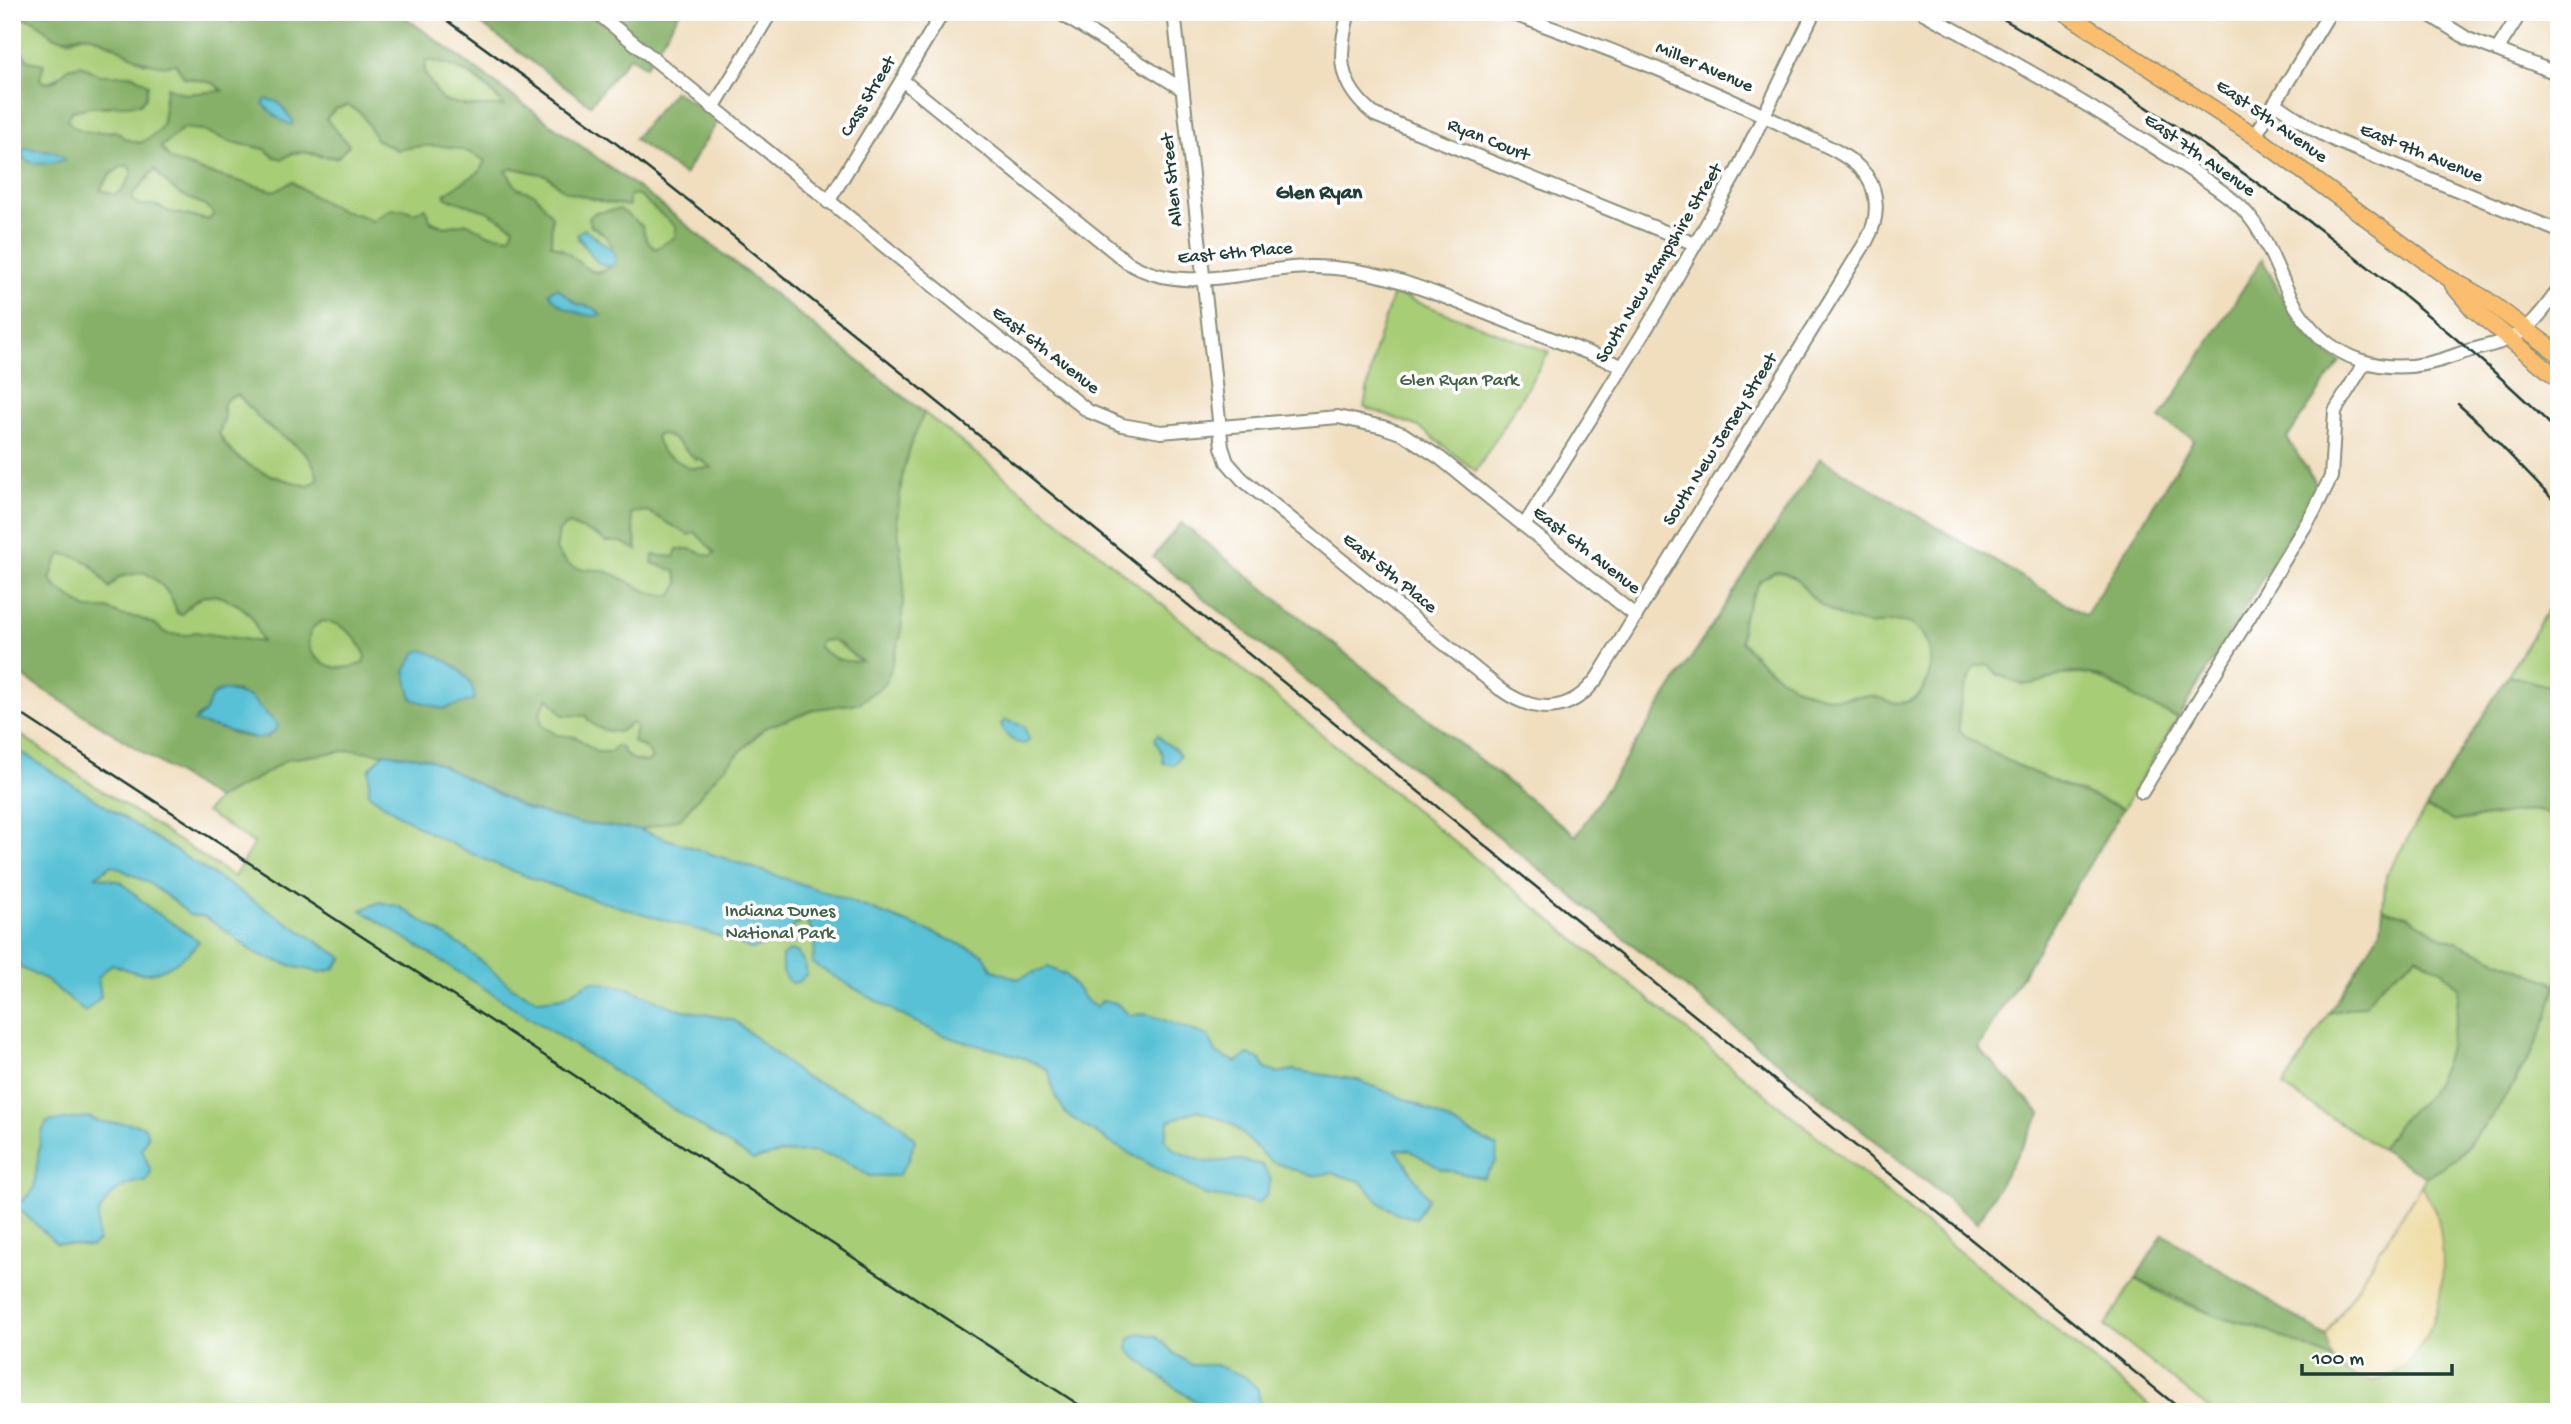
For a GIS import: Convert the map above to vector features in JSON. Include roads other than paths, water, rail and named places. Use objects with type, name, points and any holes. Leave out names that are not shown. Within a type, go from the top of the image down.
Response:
[{"type":"main road","name":"East 5th Avenue","points":[[2064,12],[2255,136],[2447,277],[2487,300],[2559,354]]},
{"type":"main road","name":"East 5th Avenue","points":[[2447,277],[2473,309],[2559,379]]},
{"type":"street","name":"East 6th Avenue","points":[[596,12],[1088,411],[1141,430],[1171,432],[1338,417],[1382,426],[1422,445],[1636,616]]},
{"type":"street","points":[[713,108],[771,12]]},
{"type":"street","name":"Cass Street","points":[[828,202],[943,12]]},
{"type":"street","points":[[1058,12],[1182,89]]},
{"type":"street","name":"Allen Street","points":[[1174,12],[1221,428]]},
{"type":"street","name":"Ryan Court","points":[[1349,12],[1341,42],[1342,69],[1355,97],[1375,115],[1695,244]]},
{"type":"street","name":"Miller Avenue","points":[[1508,12],[1664,71],[1765,116],[1846,157],[1860,168],[1871,183]]},
{"type":"street","name":"South New Hampshire Street","points":[[1524,526],[1737,171],[1814,12]]},
{"type":"street","name":"East 7th Avenue","points":[[1922,12],[2092,107],[2236,202],[2257,228],[2290,296],[2307,323],[2333,347],[2365,362],[2389,367],[2418,366],[2509,339],[2525,329],[2559,289]]},
{"type":"street","points":[[2255,136],[2330,12]]},
{"type":"street","points":[[2425,12],[2468,39],[2559,74]]},
{"type":"street","points":[[2497,50],[2521,12]]},
{"type":"street","name":"East 6th Place","points":[[902,80],[1140,270],[1162,278],[1184,281],[1306,267],[1357,269],[1380,274],[1622,366]]},
{"type":"street","name":"East 9th Avenue","points":[[2275,103],[2336,141],[2559,230]]},
{"type":"street","name":"South New Jersey Street","points":[[1568,703],[1591,687],[1867,240],[1876,213],[1871,183]]},
{"type":"street","points":[[2142,792],[2313,513],[2331,477],[2335,411],[2365,362]]},
{"type":"street","name":"East 5th Place","points":[[1221,428],[1222,447],[1227,462],[1242,479],[1500,689],[1532,706],[1568,703]]},
{"type":"water","points":[[266,99],[278,102],[293,121],[292,125],[279,119],[263,104]]},
{"type":"water","points":[[26,148],[58,153],[65,160],[31,163],[22,157]]},
{"type":"water","points":[[584,229],[613,251],[616,260],[612,266],[598,263],[592,256],[577,234]]},
{"type":"water","points":[[557,288],[577,304],[594,308],[601,315],[588,315],[564,307],[549,292]]},
{"type":"water","points":[[422,650],[457,668],[470,682],[474,700],[442,709],[412,699],[405,671],[416,653]]},
{"type":"water","points":[[225,690],[250,697],[278,725],[275,731],[259,739],[194,722],[205,712],[212,697]]},
{"type":"water","points":[[1005,720],[1024,726],[1029,740],[1025,744],[1016,742],[1007,735],[1001,724]]},
{"type":"water","points":[[1158,734],[1180,756],[1174,765],[1163,763],[1163,756],[1155,739]]},
{"type":"water","points":[[12,746],[343,958],[334,969],[321,972],[256,954],[205,917],[189,915],[147,882],[112,865],[96,876],[121,882],[150,908],[199,941],[181,959],[156,972],[136,972],[112,964],[98,977],[101,997],[85,1012],[45,979],[21,968],[12,953]]},
{"type":"water","points":[[384,753],[427,758],[527,809],[578,823],[640,830],[828,893],[983,954],[993,970],[1017,979],[1048,967],[1066,975],[1088,1002],[1096,1007],[1103,1000],[1116,1003],[1129,1015],[1147,1014],[1208,1036],[1217,1054],[1237,1062],[1248,1054],[1260,1059],[1266,1069],[1277,1073],[1293,1070],[1358,1080],[1417,1104],[1497,1147],[1496,1162],[1483,1178],[1441,1169],[1409,1150],[1396,1149],[1428,1198],[1416,1218],[1399,1214],[1382,1205],[1360,1181],[1332,1173],[1312,1176],[1270,1161],[1231,1123],[1198,1110],[1169,1121],[1165,1139],[1174,1150],[1205,1162],[1241,1160],[1262,1165],[1271,1180],[1266,1196],[1259,1203],[1205,1195],[1114,1145],[1066,1114],[1053,1091],[1049,1071],[1024,1058],[954,1039],[925,1027],[812,963],[814,936],[806,921],[795,925],[782,942],[751,949],[731,940],[590,898],[497,865],[453,845],[369,794],[369,770]]},
{"type":"water","points":[[380,902],[400,907],[465,948],[512,987],[538,1000],[563,997],[592,981],[628,988],[675,1008],[734,1020],[802,1076],[872,1106],[902,1125],[915,1140],[909,1159],[898,1176],[869,1176],[843,1160],[813,1152],[780,1153],[753,1160],[361,910]]},
{"type":"water","points":[[790,951],[797,952],[805,964],[807,974],[798,982],[791,983],[782,964],[782,956]]},
{"type":"water","points":[[88,1117],[103,1122],[145,1127],[148,1136],[142,1149],[151,1172],[146,1182],[124,1186],[102,1207],[97,1224],[98,1241],[91,1247],[56,1243],[20,1210],[12,1209],[12,1202],[22,1202],[34,1188],[41,1134],[47,1122]]},
{"type":"water","points":[[1141,1333],[1156,1336],[1192,1365],[1215,1365],[1244,1376],[1258,1389],[1260,1403],[1251,1412],[1230,1413],[1218,1411],[1196,1401],[1128,1350],[1130,1338]]},
{"type":"railway","points":[[435,12],[613,141],[707,215],[2184,1412]]},
{"type":"railway","points":[[1991,12],[2131,97],[2310,222],[2459,341],[2559,433]]},
{"type":"railway","points":[[2458,404],[2559,506]]},
{"type":"railway","points":[[12,708],[1090,1412]]},
{"type":"district","name":"Glen Ryan","points":[[1319,194]]},
{"type":"park label","name":"Glen Ryan Park","points":[[1459,381]]},
{"type":"park label","name":"Indiana Dunes National Park","points":[[780,923]]}]
